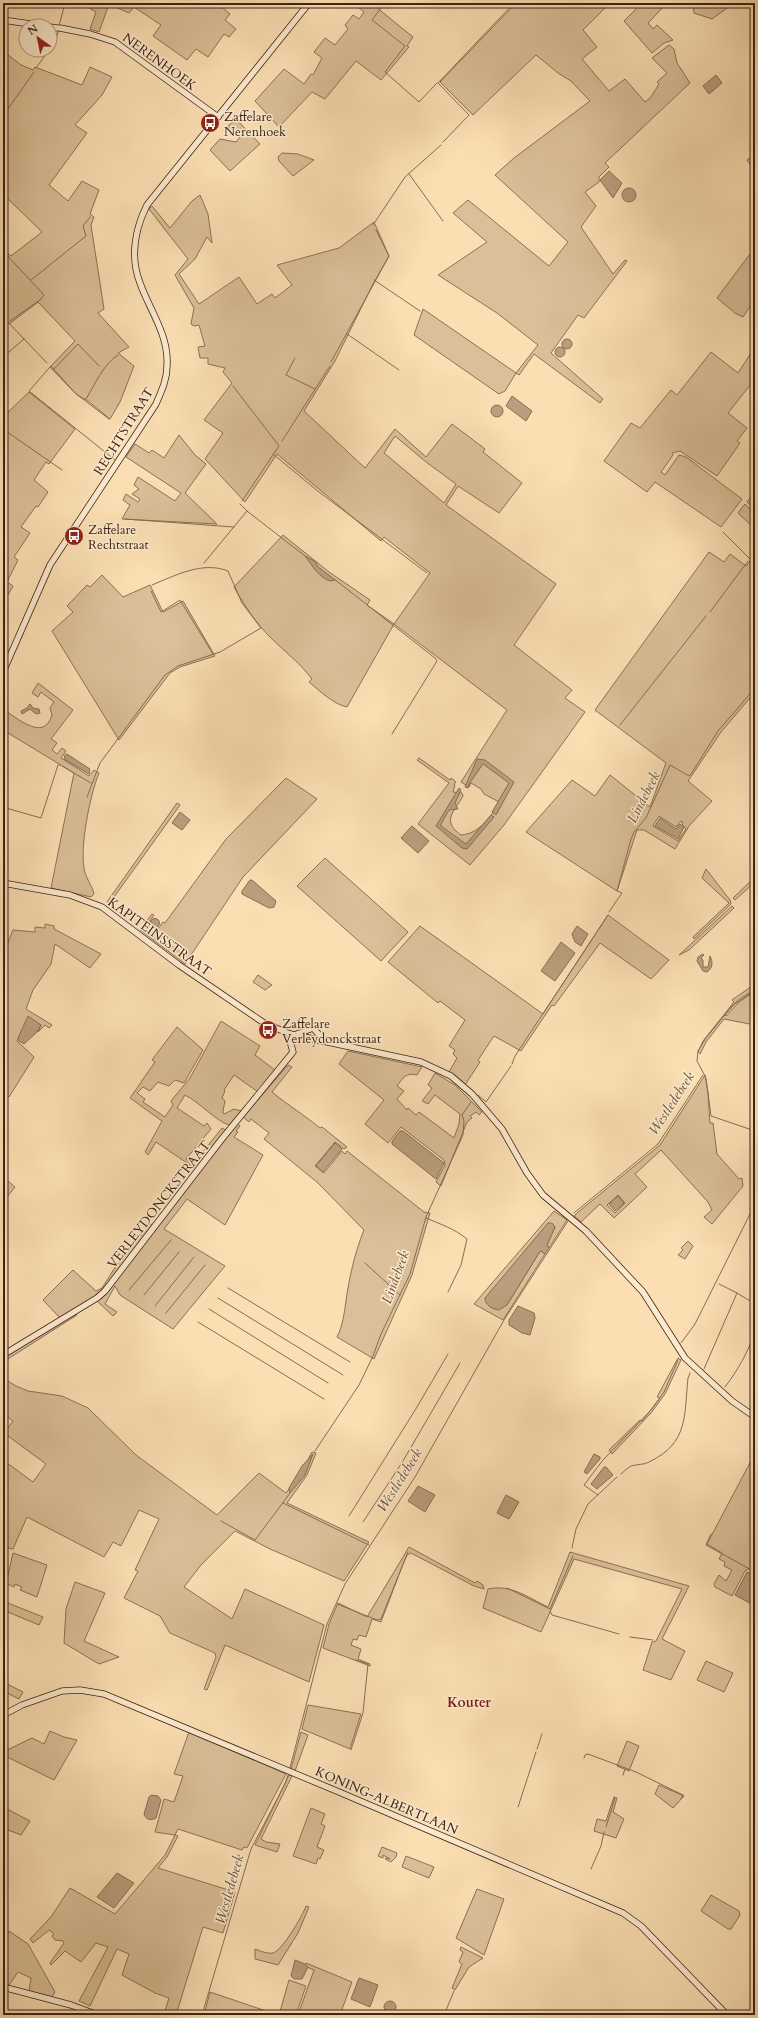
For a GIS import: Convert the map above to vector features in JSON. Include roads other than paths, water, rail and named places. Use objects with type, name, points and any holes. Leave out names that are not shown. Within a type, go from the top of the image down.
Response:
[{"type":"street","name":"RECHTSTRAAT","points":[[3,672],[50,565],[156,404],[163,389],[168,366],[165,344],[161,328],[139,281],[136,263],[135,240],[138,224],[147,205],[309,3]]},
{"type":"street","points":[[3,20],[18,22]]},
{"type":"street","name":"NERENHOEK","points":[[58,28],[90,34],[115,42],[218,117]]},
{"type":"street","name":"KAPITEINSSTRAAT","points":[[3,883],[70,895],[102,907],[179,965],[255,1018],[292,1034],[312,1036]]},
{"type":"street","points":[[292,1034],[303,1033],[314,1028],[312,1036]]},
{"type":"street","points":[[307,1030],[312,1036],[325,1040],[428,1064],[448,1074],[464,1087],[502,1129],[527,1173],[543,1195],[582,1227],[643,1292],[684,1357],[732,1401],[755,1417]]},
{"type":"street","name":"VERLEYDONCKSTRAAT","points":[[3,1355],[97,1298],[105,1291],[206,1159],[293,1052],[290,1041],[292,1034]]},
{"type":"street","name":"KONING-ALBERTLAAN","points":[[3,1715],[50,1694],[71,1689],[104,1694],[195,1731],[623,1913],[641,1926],[727,2015]]},
{"type":"street","points":[[3,1987],[71,2005],[98,2015]]},
{"type":"waterway","points":[[59,26],[65,3]]},
{"type":"waterway","points":[[385,3],[372,20],[405,46],[385,72],[419,102],[437,83]]},
{"type":"waterway","points":[[443,142],[469,115],[438,83],[514,3]]},
{"type":"waterway","points":[[36,68],[43,58]]},
{"type":"waterway","points":[[3,116],[34,72]]},
{"type":"waterway","points":[[373,225],[405,177],[441,145]]},
{"type":"waterway","points":[[409,174],[443,221]]},
{"type":"waterway","points":[[31,280],[86,236],[83,226],[90,217]]},
{"type":"waterway","points":[[331,362],[389,256],[376,230]]},
{"type":"waterway","points":[[3,251],[44,295],[40,300],[10,321]]},
{"type":"waterway","points":[[374,280],[420,311]]},
{"type":"waterway","points":[[3,317],[47,363]]},
{"type":"waterway","points":[[347,334],[399,370]]},
{"type":"waterway","points":[[3,357],[24,339]]},
{"type":"waterway","points":[[54,369],[78,344],[99,366]]},
{"type":"waterway","points":[[86,399],[108,363],[118,355]]},
{"type":"waterway","points":[[295,358],[286,375],[315,389]]},
{"type":"waterway","points":[[109,419],[75,393],[51,366],[29,391],[115,460]]},
{"type":"waterway","points":[[282,441],[330,366]]},
{"type":"waterway","points":[[233,386],[279,446],[242,501]]},
{"type":"waterway","points":[[3,429],[62,470]]},
{"type":"waterway","points":[[273,454],[319,492],[427,573]]},
{"type":"waterway","points":[[204,563],[247,511],[240,504]]},
{"type":"waterway","points":[[247,511],[305,556]]},
{"type":"waterway","points":[[125,519],[234,527]]},
{"type":"waterway","points":[[723,532],[755,564]]},
{"type":"waterway","points":[[710,612],[748,561]]},
{"type":"waterway","points":[[87,797],[100,763],[165,675],[178,666],[220,652],[261,628],[242,603],[228,571],[219,568],[199,568],[152,585]]},
{"type":"waterway","points":[[334,579],[437,661],[392,734]]},
{"type":"waterway","points":[[151,591],[161,612],[180,600],[213,654]]},
{"type":"waterway","points":[[620,725],[706,616]]},
{"type":"waterway","name":"Lindebeek","points":[[609,912],[622,893],[617,891],[631,839],[634,832],[646,818],[670,765],[689,776],[718,731],[755,688]]},
{"type":"waterway","points":[[3,818],[6,808],[41,818],[58,765],[60,765]]},
{"type":"waterway","points":[[62,766],[91,783]]},
{"type":"waterway","name":"Lindebeek","points":[[512,1064],[515,1056],[608,915]]},
{"type":"waterway","name":"Westledebeek","points":[[755,990],[732,1006],[706,1038],[698,1051],[697,1061],[706,1078],[711,1116],[755,1131]]},
{"type":"waterway","name":"Lindebeek","points":[[478,1095],[486,1102],[511,1066]]},
{"type":"waterway","name":"Westledebeek","points":[[574,1213],[658,1144],[703,1075]]},
{"type":"waterway","name":"Lindebeek","points":[[315,1451],[359,1385],[373,1356],[381,1334],[410,1274],[426,1217],[463,1135],[464,1121],[462,1115],[471,1102]]},
{"type":"waterway","points":[[681,1343],[695,1324],[755,1204]]},
{"type":"waterway","points":[[426,1218],[462,1235],[467,1239],[461,1265],[448,1292]]},
{"type":"waterway","name":"Westledebeek","points":[[290,1768],[327,1624],[345,1584],[415,1477],[504,1320],[568,1221]]},
{"type":"waterway","points":[[129,1290],[171,1240]]},
{"type":"waterway","points":[[144,1295],[179,1252]]},
{"type":"waterway","points":[[155,1306],[194,1257]]},
{"type":"waterway","points":[[365,1263],[400,1295]]},
{"type":"waterway","points":[[166,1313],[205,1265]]},
{"type":"waterway","points":[[719,1284],[737,1293]]},
{"type":"waterway","points":[[228,1288],[350,1362]]},
{"type":"waterway","points":[[704,1369],[737,1293],[755,1304]]},
{"type":"waterway","points":[[218,1298],[343,1375]]},
{"type":"waterway","points":[[209,1309],[328,1383]]},
{"type":"waterway","points":[[198,1322],[324,1399]]},
{"type":"waterway","points":[[725,1387],[742,1361],[755,1332]]},
{"type":"waterway","points":[[349,1516],[448,1354]]},
{"type":"waterway","points":[[598,1495],[584,1485],[603,1460],[651,1410],[664,1392],[678,1360]]},
{"type":"waterway","points":[[363,1522],[403,1461],[460,1363]]},
{"type":"waterway","points":[[621,1474],[631,1466],[647,1463],[662,1454],[678,1437],[682,1427],[688,1378],[690,1373]]},
{"type":"waterway","points":[[572,1548],[576,1529],[588,1504],[617,1477]]},
{"type":"waterway","name":"Lindebeek","points":[[221,1521],[255,1540],[290,1493]]},
{"type":"waterway","points":[[283,1503],[369,1545]]},
{"type":"waterway","points":[[711,1534],[706,1545],[755,1572]]},
{"type":"waterway","points":[[337,1604],[377,1620],[381,1619],[408,1552]]},
{"type":"waterway","points":[[507,1588],[550,1609],[573,1556]]},
{"type":"waterway","points":[[550,1611],[552,1615],[619,1634]]},
{"type":"waterway","points":[[630,1637],[653,1640]]},
{"type":"waterway","points":[[351,1750],[363,1713],[368,1664],[356,1660]]},
{"type":"waterway","points":[[537,1749],[542,1734]]},
{"type":"waterway","points":[[518,1807],[536,1752]]},
{"type":"waterway","points":[[584,1758],[585,1755],[588,1754],[636,1772],[683,1795],[681,1799]]},
{"type":"waterway","points":[[623,1775],[625,1769]]},
{"type":"waterway","name":"Westledebeek","points":[[202,2015],[251,1849],[285,1784],[288,1775]]},
{"type":"waterway","points":[[606,1827],[615,1798]]},
{"type":"waterway","points":[[591,1869],[601,1846],[604,1832]]},
{"type":"waterway","points":[[444,2015],[454,1991]]},
{"type":"place","name":"Zaffelare Nerenhoek","points":[[210,123]]},
{"type":"place","name":"Zaffelare Rechtstraat","points":[[74,536]]},
{"type":"place","name":"Zaffelare Verleydonckstraat","points":[[268,1030]]},
{"type":"district","name":"Kouter","points":[[469,1702]]}]
